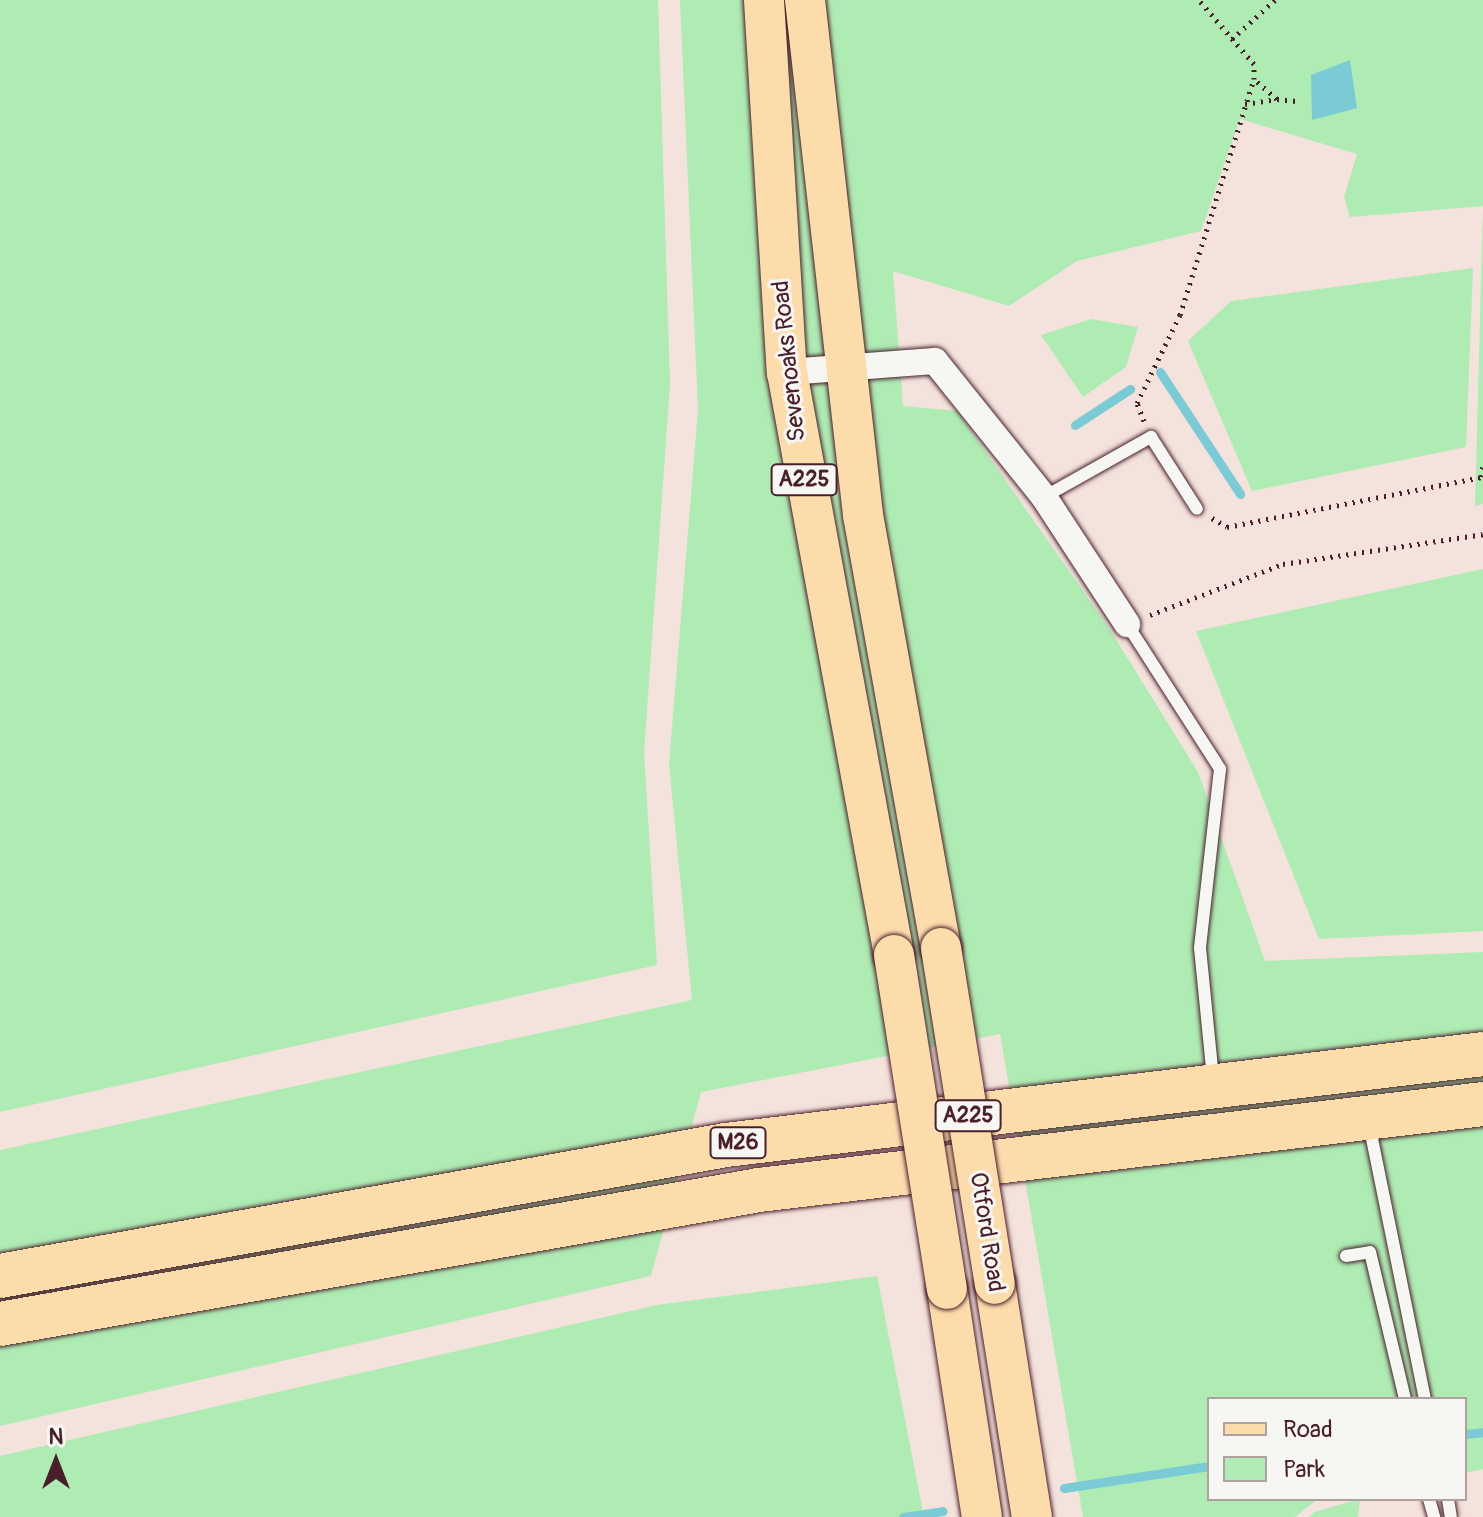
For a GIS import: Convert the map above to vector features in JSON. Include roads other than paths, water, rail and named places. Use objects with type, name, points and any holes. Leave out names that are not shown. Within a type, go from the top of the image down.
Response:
[{"type":"highway","name":"M26","points":[[0,1276],[544,1174],[1213,1082],[1483,1054]]},
{"type":"highway","name":"M26","points":[[0,1324],[759,1190],[1368,1114],[1483,1104]]},
{"type":"main road","name":"Sevenoaks Road","points":[[764,0],[787,372],[894,955]]},
{"type":"main road","name":"A225","points":[[805,0],[845,370]]},
{"type":"main road","name":"Otford Road","points":[[845,370],[863,515],[941,948],[1032,1517]]},
{"type":"main road","name":"Otford Road","points":[[894,955],[982,1517]]},
{"type":"street","points":[[787,372],[935,361],[1044,497],[1127,624]]},
{"type":"lane","points":[[1044,497],[1151,437],[1197,509]]},
{"type":"lane","points":[[1127,624],[1220,769],[1200,948],[1213,1082]]},
{"type":"lane","points":[[1368,1114],[1425,1397]]},
{"type":"lane","points":[[1346,1256],[1370,1252],[1405,1397]]},
{"type":"water","points":[[1350,60],[1357,108],[1312,120],[1311,75]]},
{"type":"waterway","points":[[1160,372],[1240,494]]},
{"type":"waterway","points":[[1075,425],[1130,389]]},
{"type":"waterway","points":[[1467,1434],[1483,1432]]},
{"type":"waterway","points":[[1064,1488],[1207,1466]]},
{"type":"waterway","points":[[903,1517],[943,1511]]}]
